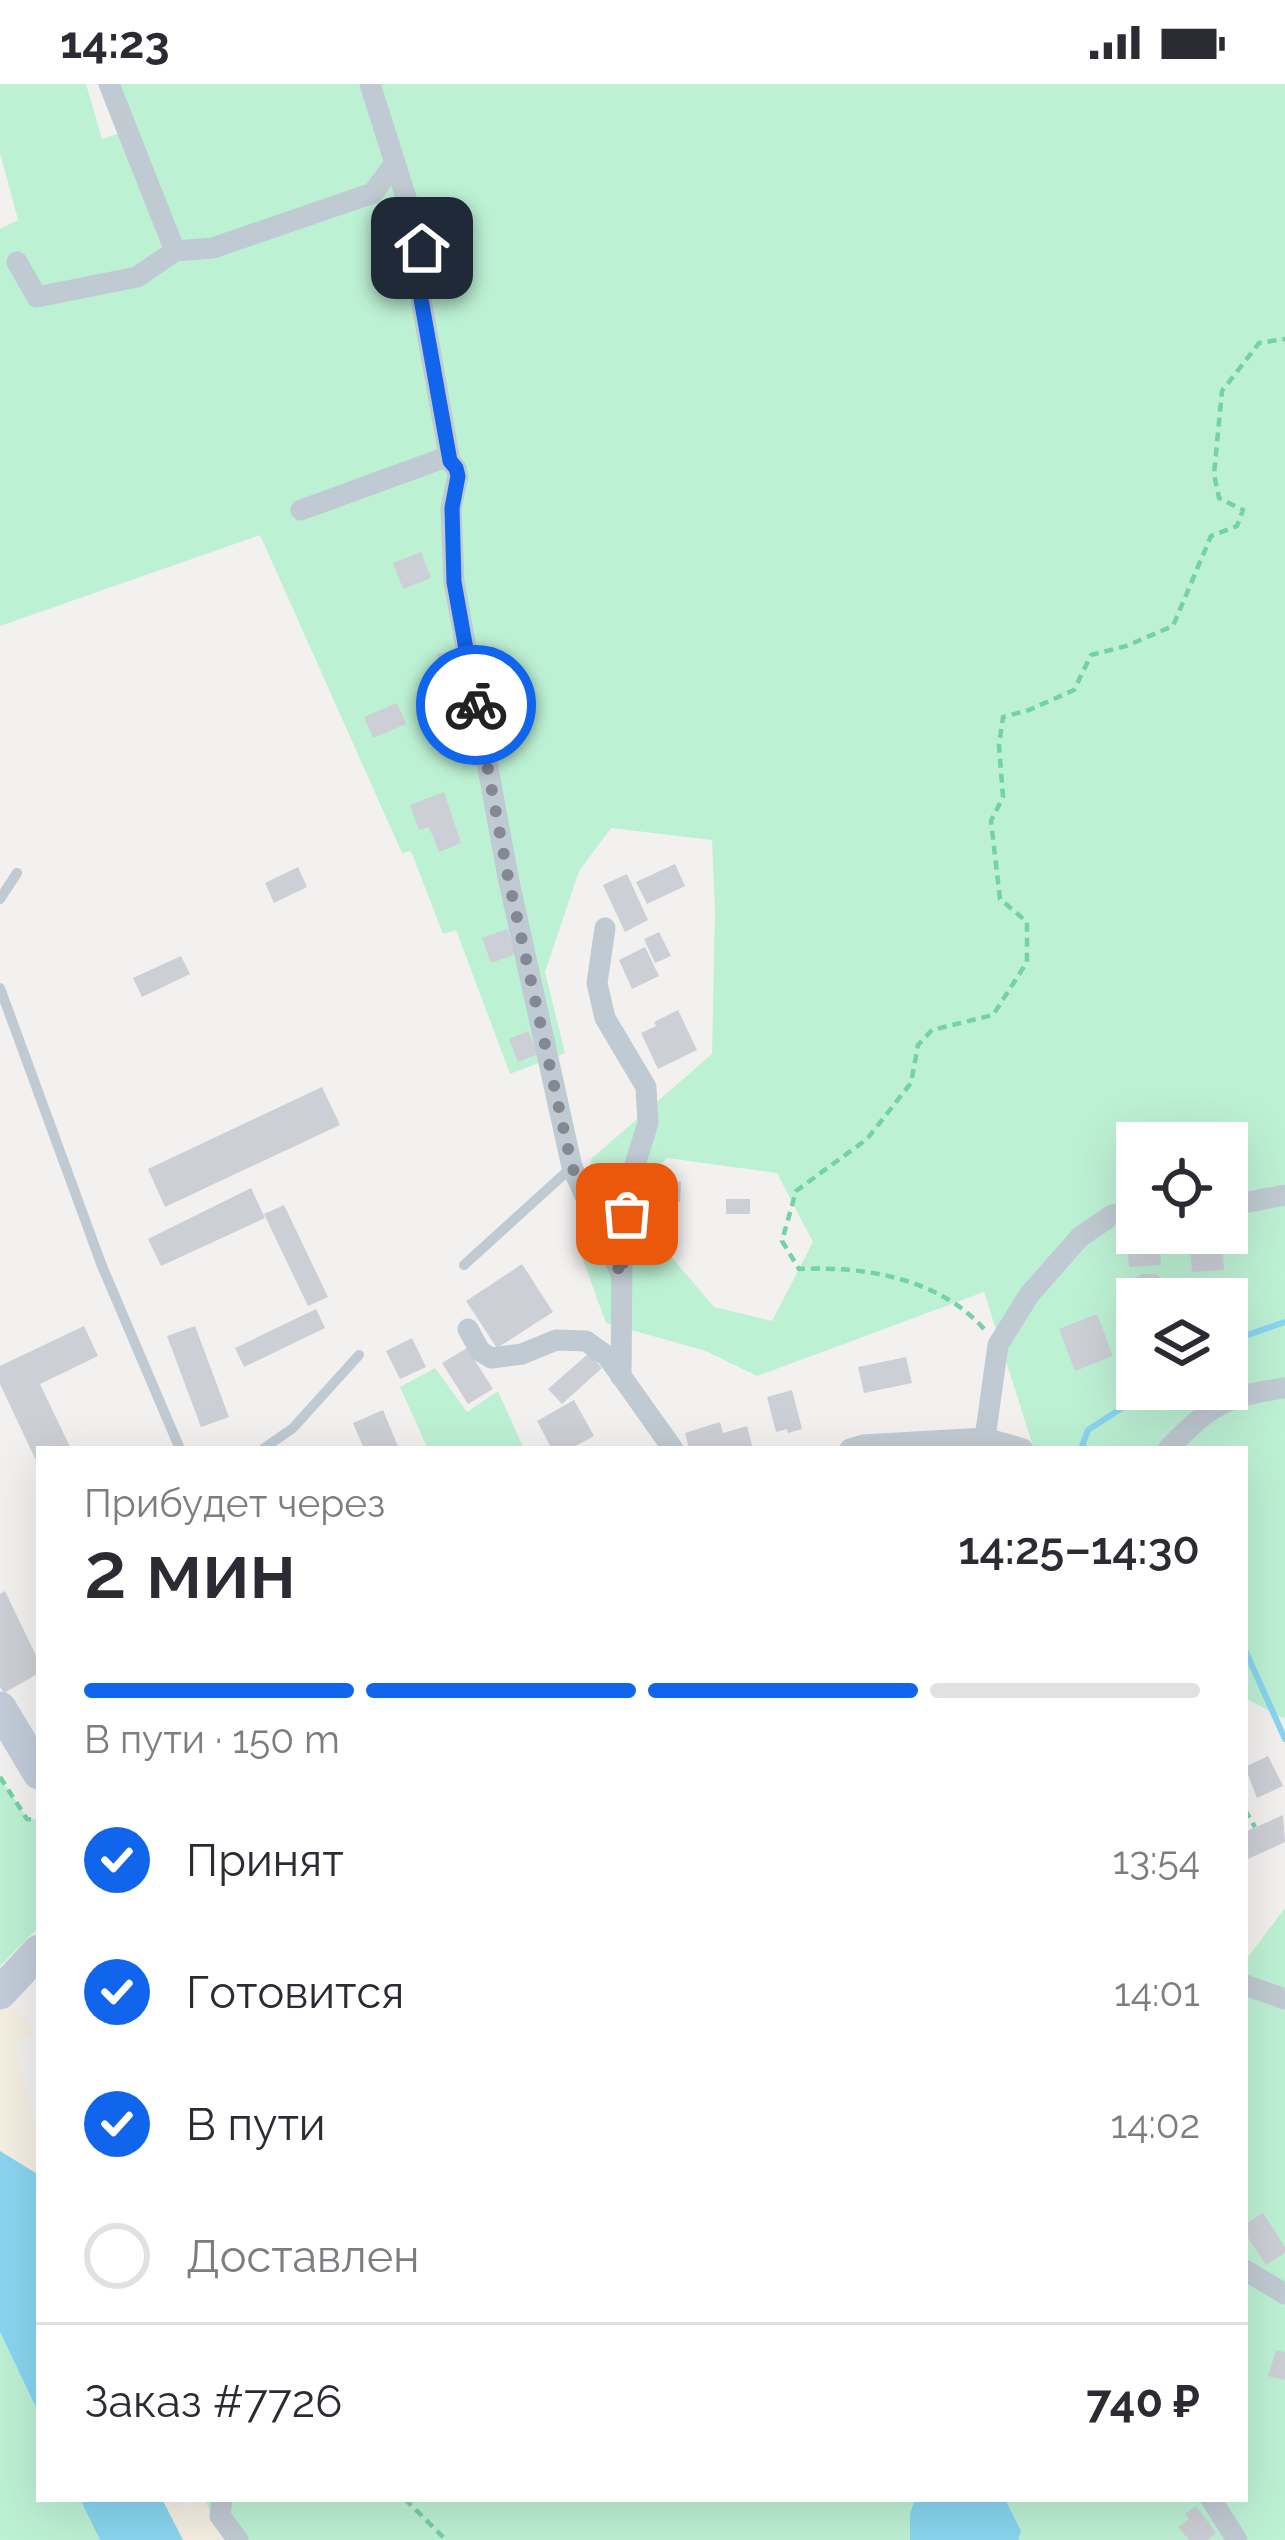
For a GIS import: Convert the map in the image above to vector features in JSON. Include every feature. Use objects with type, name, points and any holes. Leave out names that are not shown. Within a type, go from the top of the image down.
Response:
[{"type":"street","points":[[110,84],[175,251]]},
{"type":"street","points":[[370,84],[422,248],[421,299],[450,461],[458,476],[452,508],[454,582],[508,877],[572,1167],[622,1276]]},
{"type":"street","points":[[17,262],[37,297],[137,277],[175,251],[213,248],[374,193],[395,163]]},
{"type":"street","points":[[301,510],[441,459],[450,461]]},
{"type":"street","points":[[605,928],[597,982],[605,1018],[646,1087],[648,1123],[632,1174],[622,1276],[621,1377]]},
{"type":"street","points":[[1248,1202],[1285,1196]]},
{"type":"street","points":[[986,1438],[998,1346],[1029,1295],[1080,1237],[1116,1214]]},
{"type":"street","points":[[468,1329],[480,1351],[491,1358],[522,1354],[556,1340],[586,1341],[607,1356],[671,1446]]},
{"type":"street","points":[[1171,1446],[1223,1401],[1285,1388]]},
{"type":"street","points":[[860,1446],[986,1438],[1013,1446]]},
{"type":"street","points":[[0,1708],[36,1768]]},
{"type":"street","points":[[0,1994],[36,1954]]},
{"type":"street","points":[[1248,1986],[1285,1999]]},
{"type":"street","points":[[1248,2272],[1285,2294]]},
{"type":"street","points":[[221,2502],[220,2516],[238,2540]]},
{"type":"street","points":[[1213,2502],[1237,2540]]},
{"type":"lane","points":[[0,899],[17,873]]},
{"type":"lane","points":[[0,988],[102,1266],[179,1446]]},
{"type":"lane","points":[[464,1265],[572,1167]]},
{"type":"lane","points":[[267,1446],[293,1428],[359,1355]]},
{"type":"path","points":[[998,1346],[975,1319],[929,1287],[842,1267],[799,1268],[782,1241],[796,1191],[867,1139],[911,1083],[918,1045],[932,1030],[993,1015],[1028,962],[1027,922],[1000,899],[991,821],[1003,797],[999,745],[1003,717],[1075,690],[1091,656],[1173,626],[1211,536],[1237,526],[1243,510],[1219,498],[1214,474],[1222,392],[1258,343],[1285,339]]},
{"type":"path","points":[[0,1777],[27,1819],[36,1820]]},
{"type":"path","points":[[1248,1815],[1255,1827]]},
{"type":"path","points":[[408,2502],[446,2540]]},
{"type":"green space","points":[[0,84],[86,84],[102,139],[126,131],[115,84],[1285,84],[1285,1719],[1248,1700],[1248,1446],[1033,1446],[984,1292],[757,1376],[706,1351],[606,1323],[579,1249],[591,1159],[712,1054],[712,840],[611,828],[579,871],[545,972],[565,1053],[510,1074],[456,930],[443,934],[411,851],[402,853],[260,535],[0,626],[0,229],[18,220],[0,153]],"holes":[[[667,1158],[777,1173],[813,1242],[772,1321],[714,1307],[656,1239],[643,1184]]]},
{"type":"green space","points":[[435,1368],[467,1412],[498,1391],[523,1446],[427,1446],[400,1387]]},
{"type":"green space","points":[[0,1777],[27,1818],[36,1820],[36,1930],[0,1966]]},
{"type":"green space","points":[[1285,1908],[1285,2540],[225,2540],[206,2502],[1248,2502],[1248,1957]]},
{"type":"green space","points":[[0,2332],[36,2408],[36,2502],[81,2502],[100,2540],[0,2540]]},
{"type":"sand","points":[[0,1993],[36,2029],[15,2044],[36,2130],[36,2173],[0,2151]]},
{"type":"sand","points":[[164,2502],[185,2502],[186,2510],[191,2502],[206,2502],[225,2540],[183,2540]]},
{"type":"water","points":[[0,2151],[36,2173],[36,2408],[0,2332]]},
{"type":"water","points":[[81,2502],[164,2502],[183,2540],[100,2540]]},
{"type":"water","points":[[914,2502],[1006,2502],[1021,2531],[1018,2540],[910,2540]]},
{"type":"building","points":[[421,552],[431,578],[403,589],[393,563]]},
{"type":"building","points":[[462,649],[469,683],[444,689],[437,654]]},
{"type":"building","points":[[397,703],[406,724],[373,738],[364,717]]},
{"type":"building","points":[[444,792],[461,843],[439,852],[429,827],[419,830],[410,805]]},
{"type":"building","points":[[675,864],[685,886],[647,904],[636,882]]},
{"type":"building","points":[[298,867],[307,887],[274,903],[265,883]]},
{"type":"building","points":[[627,874],[648,920],[625,932],[603,885]]},
{"type":"building","points":[[507,929],[516,954],[491,963],[482,938]]},
{"type":"building","points":[[659,932],[671,956],[655,963],[644,939]]},
{"type":"building","points":[[645,947],[659,976],[632,989],[619,960]]},
{"type":"building","points":[[181,956],[190,974],[142,997],[133,978]]},
{"type":"building","points":[[678,1010],[697,1050],[658,1069],[641,1033]]},
{"type":"building","points":[[528,1031],[538,1054],[518,1062],[509,1039]]},
{"type":"building","points":[[322,1087],[340,1125],[165,1207],[148,1169]]},
{"type":"building","points":[[662,1180],[681,1182],[680,1202],[660,1200]]},
{"type":"building","points":[[251,1188],[265,1218],[161,1266],[148,1239]]},
{"type":"building","points":[[726,1199],[750,1199],[750,1214],[726,1214]]},
{"type":"building","points":[[284,1205],[328,1297],[308,1306],[264,1214]]},
{"type":"building","points":[[1128,1254],[1161,1254],[1161,1265],[1129,1267]]},
{"type":"building","points":[[1191,1254],[1223,1254],[1224,1270],[1192,1272]]},
{"type":"building","points":[[522,1264],[553,1312],[497,1348],[466,1301]]},
{"type":"building","points":[[316,1309],[325,1328],[244,1367],[235,1348]]},
{"type":"building","points":[[1097,1314],[1113,1356],[1075,1371],[1059,1329]]},
{"type":"building","points":[[84,1326],[98,1356],[40,1384],[70,1446],[36,1446],[36,1461],[0,1384],[0,1366]]},
{"type":"building","points":[[195,1326],[229,1417],[201,1427],[167,1336]]},
{"type":"building","points":[[412,1338],[426,1367],[400,1379],[386,1351]]},
{"type":"building","points":[[467,1348],[493,1389],[468,1404],[442,1363]]},
{"type":"building","points":[[589,1353],[602,1368],[562,1404],[548,1389]]},
{"type":"building","points":[[906,1357],[912,1383],[864,1393],[858,1367]]},
{"type":"building","points":[[792,1390],[802,1429],[776,1432],[767,1397]]},
{"type":"building","points":[[574,1400],[594,1436],[576,1446],[550,1446],[537,1421]]},
{"type":"building","points":[[383,1410],[398,1446],[363,1446],[353,1423]]},
{"type":"building","points":[[720,1422],[723,1433],[747,1426],[752,1446],[688,1446],[685,1433]]},
{"type":"building","points":[[5,1591],[36,1656],[36,1675],[4,1693],[0,1687],[0,1594]]},
{"type":"building","points":[[1268,1756],[1283,1786],[1257,1798],[1248,1766]]},
{"type":"building","points":[[1283,1815],[1285,1842],[1248,1859],[1248,1831]]},
{"type":"building","points":[[1263,2213],[1285,2253],[1266,2265],[1248,2238],[1248,2222]]},
{"type":"building","points":[[1276,2350],[1285,2352],[1285,2380],[1268,2376]]},
{"type":"building","points":[[1196,2506],[1216,2533],[1208,2540],[1189,2540],[1178,2527]]},
{"type":"waterway","points":[[1248,1335],[1285,1322]]},
{"type":"waterway","points":[[1082,1446],[1088,1430],[1119,1410]]},
{"type":"waterway","points":[[1248,1657],[1285,1739]]},
{"type":"way so far","points":[[476,705],[508,877],[572,1167],[622,1276],[627,1214]]},
{"type":"route","points":[[422,248],[421,299],[450,461],[458,476],[452,508],[454,582],[476,705]]}]
